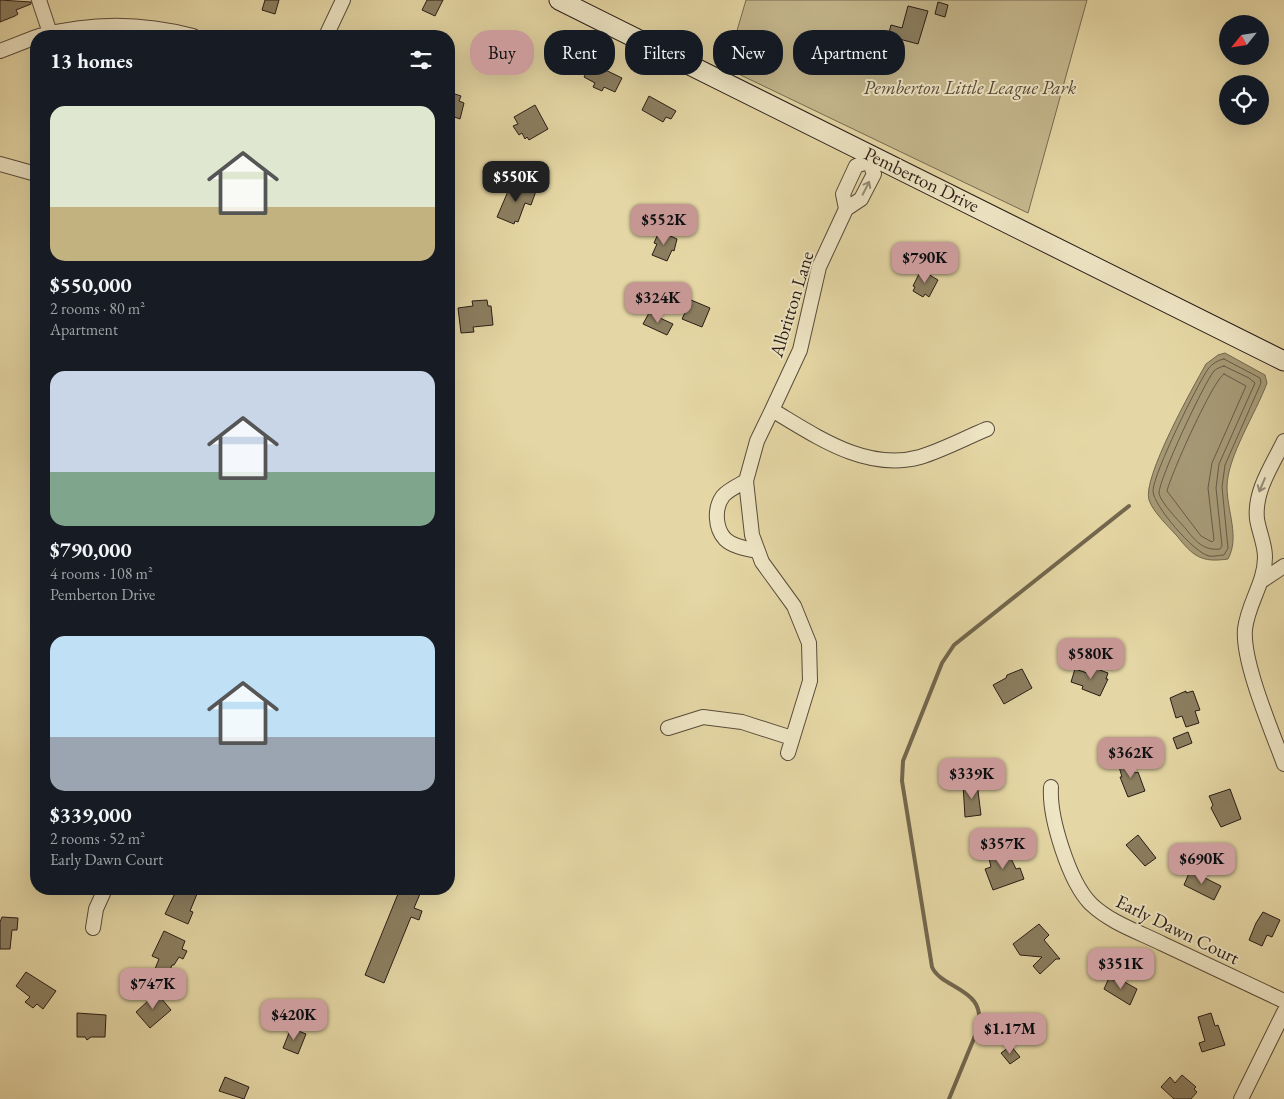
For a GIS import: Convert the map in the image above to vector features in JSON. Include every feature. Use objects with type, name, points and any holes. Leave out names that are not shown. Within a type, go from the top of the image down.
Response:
[{"type":"street","points":[[39,0],[43,30]]},
{"type":"street","points":[[329,30],[344,0]]},
{"type":"street","name":"Pemberton Drive","points":[[559,0],[871,158],[1284,360]]},
{"type":"street","points":[[71,30],[84,27],[142,25],[165,30]]},
{"type":"street","points":[[0,51],[30,41]]},
{"type":"street","name":"Albritton Lane","points":[[746,482],[757,441],[800,350],[819,268],[846,208],[861,199],[874,174],[871,158]]},
{"type":"street","points":[[0,164],[30,172]]},
{"type":"street","points":[[772,410],[818,437],[862,457],[891,461],[920,457],[987,429]]},
{"type":"street","points":[[1284,442],[1263,482],[1257,501],[1258,522],[1265,556],[1262,580],[1249,608],[1245,643],[1253,675],[1284,764]]},
{"type":"street","points":[[758,551],[741,548],[725,539],[717,523],[717,508],[723,495],[746,482],[752,535],[758,551],[762,562],[794,606],[810,643],[810,681],[788,753]]},
{"type":"street","points":[[1262,580],[1284,566]]},
{"type":"street","points":[[668,728],[703,717],[742,722],[792,738]]},
{"type":"street","name":"Early Dawn Court","points":[[1051,787],[1050,806],[1055,826],[1073,876],[1089,902],[1118,923],[1284,1001]]},
{"type":"street","points":[[93,928],[96,909],[102,895]]},
{"type":"street","points":[[1241,1099],[1284,1012]]},
{"type":"green space","name":"Pemberton Little League Park","points":[[746,0],[1087,0],[1028,213],[741,75],[783,75],[783,30],[737,30]]},
{"type":"water","points":[[1225,353],[1265,375],[1267,383],[1237,449],[1228,475],[1227,487],[1233,533],[1231,551],[1228,559],[1211,560],[1204,559],[1188,549],[1161,519],[1149,500],[1149,489],[1153,473],[1170,432],[1206,364],[1218,355]]},
{"type":"building","points":[[0,0],[31,2],[31,4],[16,10],[18,14],[15,16],[0,22]]},
{"type":"building","points":[[265,0],[279,0],[275,14],[262,10]]},
{"type":"building","points":[[427,0],[443,0],[435,16],[422,10]]},
{"type":"building","points":[[938,2],[948,5],[945,17],[935,14]]},
{"type":"building","points":[[908,6],[928,11],[918,44],[905,41],[905,30],[890,30],[891,25],[902,28]]},
{"type":"building","points":[[585,75],[615,75],[622,78],[615,92],[604,87],[602,91],[593,87],[595,83],[584,77]]},
{"type":"building","points":[[455,94],[461,96],[459,101],[464,103],[460,119],[455,117]]},
{"type":"building","points":[[649,96],[676,111],[671,119],[666,117],[663,122],[642,110]]},
{"type":"building","points":[[535,105],[548,129],[529,140],[527,137],[525,139],[522,133],[519,135],[513,126],[518,124],[514,117]]},
{"type":"building","points":[[512,182],[536,191],[531,205],[525,203],[518,222],[515,221],[514,224],[497,217]]},
{"type":"building","points":[[662,232],[677,239],[674,251],[672,250],[667,261],[652,255],[657,244],[654,243],[658,234],[660,235]]},
{"type":"building","points":[[921,270],[938,280],[929,297],[925,294],[923,297],[913,291],[915,287],[913,286]]},
{"type":"building","points":[[487,300],[488,306],[491,306],[493,325],[473,327],[474,332],[461,333],[458,308],[473,306],[472,301]]},
{"type":"building","points":[[691,300],[710,308],[702,327],[682,319]]},
{"type":"building","points":[[649,313],[673,324],[667,335],[643,324]]},
{"type":"building","points":[[1089,666],[1108,673],[1106,679],[1108,679],[1100,696],[1082,689],[1083,686],[1071,682],[1075,669],[1087,673]]},
{"type":"building","points":[[1022,669],[1032,688],[1004,704],[993,685],[1006,678],[1007,675]]},
{"type":"building","points":[[1186,691],[1186,693],[1193,691],[1200,710],[1195,711],[1199,723],[1186,727],[1182,716],[1176,718],[1170,698]]},
{"type":"building","points":[[1188,732],[1192,743],[1177,749],[1173,738]]},
{"type":"building","points":[[1129,759],[1135,773],[1138,772],[1145,791],[1128,797],[1120,777],[1122,777],[1118,763]]},
{"type":"building","points":[[977,783],[981,815],[965,817],[963,784]]},
{"type":"building","points":[[1230,789],[1241,819],[1221,827],[1211,808],[1213,805],[1209,796]]},
{"type":"building","points":[[1138,835],[1156,858],[1145,866],[1126,845]]},
{"type":"building","points":[[1006,848],[1016,869],[1020,868],[1024,879],[993,890],[985,869],[991,867],[988,854]]},
{"type":"building","points":[[1196,870],[1204,874],[1203,877],[1221,886],[1214,900],[1184,885],[1190,871],[1195,873]]},
{"type":"building","points":[[174,895],[197,895],[190,911],[193,912],[188,924],[165,914]]},
{"type":"building","points":[[398,895],[419,895],[414,908],[422,911],[419,920],[411,917],[384,983],[365,975]]},
{"type":"building","points":[[1263,912],[1280,920],[1272,937],[1267,935],[1262,946],[1249,940]]},
{"type":"building","points":[[2,917],[18,918],[17,930],[12,930],[10,949],[0,949],[0,922]]},
{"type":"building","points":[[1039,924],[1049,935],[1044,940],[1060,959],[1056,959],[1040,974],[1033,966],[1042,957],[1020,955],[1013,944]]},
{"type":"building","points":[[164,931],[185,941],[182,949],[187,951],[183,959],[179,957],[174,965],[172,965],[168,975],[155,969],[159,959],[152,956]]},
{"type":"building","points":[[26,972],[56,991],[43,1009],[37,1004],[33,1008],[25,1002],[30,997],[16,986]]},
{"type":"building","points":[[1109,978],[1120,983],[1121,980],[1137,989],[1130,1005],[1104,989]]},
{"type":"building","points":[[155,991],[171,1010],[150,1028],[136,1012],[149,1000],[147,997]]},
{"type":"building","points":[[77,1013],[106,1015],[105,1037],[91,1037],[87,1040],[85,1037],[77,1037]]},
{"type":"building","points":[[1211,1013],[1215,1026],[1218,1025],[1225,1045],[1202,1052],[1199,1043],[1205,1041],[1198,1017]]},
{"type":"building","points":[[291,1028],[306,1034],[298,1054],[283,1048]]},
{"type":"building","points":[[1011,1046],[1020,1057],[1010,1064],[1001,1053]]},
{"type":"building","points":[[1182,1075],[1196,1087],[1194,1089],[1197,1092],[1191,1099],[1174,1099],[1161,1087],[1170,1077],[1175,1083]]},
{"type":"building","points":[[225,1077],[249,1087],[244,1099],[219,1091]]},
{"type":"waterway","points":[[949,1099],[977,1031],[979,1017],[977,1006],[971,998],[937,975],[932,967],[902,781],[903,761],[942,663],[954,645],[1129,506]]}]
